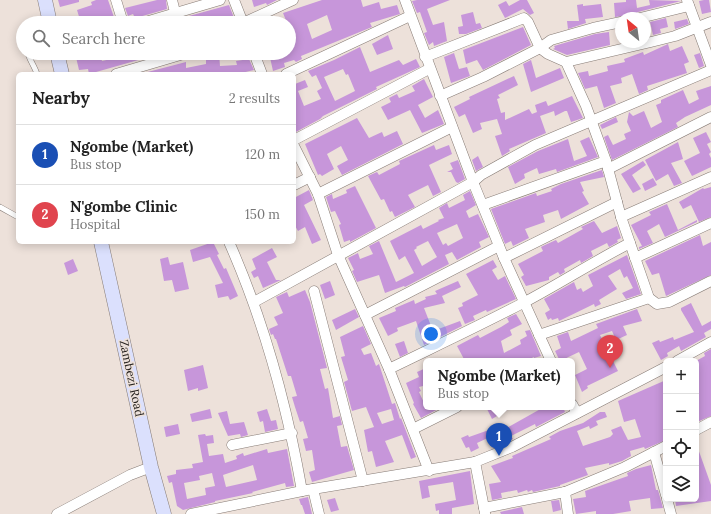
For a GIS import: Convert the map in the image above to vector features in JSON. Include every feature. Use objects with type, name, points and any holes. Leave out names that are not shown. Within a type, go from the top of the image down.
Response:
[{"type":"main road","points":[[45,0],[48,16]]},
{"type":"main road","points":[[59,60],[62,72]]},
{"type":"main road","name":"Zambezi Road","points":[[103,244],[152,467],[164,514]]},
{"type":"street","points":[[116,0],[121,16]]},
{"type":"street","points":[[172,0],[175,12]]},
{"type":"street","points":[[163,16],[220,0]]},
{"type":"street","points":[[234,0],[240,16]]},
{"type":"street","points":[[258,16],[293,0]]},
{"type":"street","points":[[405,0],[429,69],[473,182],[504,258],[539,335],[546,358]]},
{"type":"street","points":[[651,15],[688,3],[711,65]]},
{"type":"street","points":[[290,72],[410,16]]},
{"type":"street","points":[[425,57],[524,18],[528,22],[540,48],[548,54],[566,62],[651,42],[697,28],[711,22]]},
{"type":"street","points":[[440,96],[483,77],[557,38],[615,24]]},
{"type":"street","points":[[123,72],[163,60]]},
{"type":"street","points":[[257,60],[261,72]]},
{"type":"street","points":[[566,62],[591,120],[607,165],[621,217],[648,298],[657,304],[669,302],[711,280]]},
{"type":"street","points":[[296,139],[429,69]]},
{"type":"street","points":[[254,302],[473,182],[481,175],[518,154],[591,120],[621,109],[711,70]]},
{"type":"street","points":[[483,205],[607,165],[711,117]]},
{"type":"street","points":[[318,194],[452,127]]},
{"type":"street","points":[[296,150],[318,194],[338,255],[389,369],[429,471]]},
{"type":"street","points":[[296,184],[310,177]]},
{"type":"street","points":[[621,217],[711,177]]},
{"type":"street","points":[[504,258],[617,202]]},
{"type":"street","points":[[635,258],[711,223]]},
{"type":"street","points":[[389,369],[444,344],[524,302],[595,261],[630,243]]},
{"type":"street","points":[[230,244],[254,302],[292,433],[302,491]]},
{"type":"street","points":[[365,315],[499,246]]},
{"type":"street","points":[[314,291],[363,481]]},
{"type":"street","points":[[539,335],[648,298]]},
{"type":"street","points":[[682,358],[711,342]]},
{"type":"street","points":[[191,514],[302,491],[429,471],[475,462],[512,447],[663,369]]},
{"type":"street","points":[[575,409],[577,413]]},
{"type":"street","points":[[413,429],[451,410]]},
{"type":"street","points":[[699,428],[711,422]]},
{"type":"street","points":[[232,445],[292,433]]},
{"type":"street","points":[[475,462],[485,511],[565,492],[625,467],[663,448]]},
{"type":"street","points":[[654,452],[663,485]]},
{"type":"street","points":[[57,514],[130,475],[152,467]]},
{"type":"street","points":[[313,489],[319,514]]},
{"type":"street","points":[[565,492],[568,514]]},
{"type":"street","points":[[668,502],[671,514]]},
{"type":"lane","points":[[31,60],[34,64],[36,72]]},
{"type":"lane","points":[[0,208],[16,216]]},
{"type":"building","points":[[58,0],[79,0],[79,2],[60,7]]},
{"type":"building","points":[[96,0],[108,0],[114,16],[79,16],[77,10],[92,5],[91,2]]},
{"type":"building","points":[[157,0],[166,0],[167,9],[142,16],[134,16],[133,14],[128,16],[125,8]]},
{"type":"building","points":[[252,0],[277,0],[267,5],[266,3],[254,7]]},
{"type":"building","points":[[322,0],[361,0],[363,7],[379,2],[381,9],[397,5],[400,14],[370,23],[372,27],[301,56],[302,59],[296,62],[294,60],[296,60],[296,16],[284,16],[283,13]],"holes":[[[327,15],[332,30],[312,39],[307,24]]]},
{"type":"building","points":[[450,0],[427,9],[433,25],[444,22],[447,41],[434,46],[433,42],[429,45],[424,33],[427,32],[420,12],[417,13],[412,1]]},
{"type":"building","points":[[520,0],[527,0],[534,13],[530,15],[523,9],[505,18],[498,5],[506,1],[509,6]]},
{"type":"building","points":[[626,0],[636,0],[637,8],[650,5],[649,0],[681,1],[638,12],[615,12],[615,17],[614,3],[626,2]]},
{"type":"building","points":[[709,0],[711,12],[702,14],[699,1]]},
{"type":"building","points":[[583,4],[583,6],[601,4],[603,17],[585,19],[586,23],[568,29],[567,21],[579,21],[577,5]]},
{"type":"building","points":[[229,5],[233,16],[189,16]]},
{"type":"building","points":[[473,12],[476,24],[480,23],[482,28],[466,34],[459,34],[458,27],[463,26],[461,15]]},
{"type":"building","points":[[666,18],[668,27],[660,29],[661,33],[653,35],[651,22]]},
{"type":"building","points":[[687,19],[689,24],[675,29],[674,22]]},
{"type":"building","points":[[523,27],[531,45],[483,70],[477,60],[466,64],[463,50]]},
{"type":"building","points":[[609,32],[610,45],[567,55],[553,49],[555,48],[554,46],[595,34]]},
{"type":"building","points":[[388,35],[393,49],[377,55],[372,44]]},
{"type":"building","points":[[668,44],[670,51],[682,46],[689,62],[684,64],[687,73],[647,86],[648,90],[639,94],[632,74],[621,78],[622,83],[610,86],[616,103],[604,108],[597,86],[585,89],[578,73],[588,71],[589,76],[608,71],[607,66],[625,62],[624,59],[643,52],[644,55]]},
{"type":"building","points":[[360,47],[370,72],[399,60],[403,65],[416,59],[420,67],[376,87],[377,89],[323,116],[296,132],[296,84],[305,80],[308,87],[298,91],[304,106],[321,99],[317,91],[322,88],[316,75],[312,77],[308,71]],"holes":[[[343,69],[346,75],[348,74],[355,91],[335,101],[324,77]]]},
{"type":"building","points":[[454,53],[459,69],[467,67],[470,76],[451,83],[444,57]]},
{"type":"building","points":[[700,53],[704,66],[699,68],[694,55]]},
{"type":"building","points":[[77,60],[138,60],[96,72],[89,72],[88,69],[79,70]]},
{"type":"building","points":[[206,60],[220,60],[220,66],[237,65],[236,61],[249,60],[254,70],[246,72],[148,72],[186,62],[186,68],[206,64]]},
{"type":"building","points":[[271,60],[294,60],[284,63],[285,67],[273,71]]},
{"type":"building","points":[[531,60],[536,78],[560,68],[564,78],[531,92],[523,64]]},
{"type":"building","points":[[514,76],[518,85],[498,95],[500,98],[497,99],[501,113],[505,112],[505,120],[529,109],[532,114],[537,112],[535,105],[546,101],[548,106],[572,96],[583,118],[571,122],[567,111],[555,116],[554,111],[540,116],[546,133],[509,149],[510,151],[502,156],[495,136],[502,134],[497,119],[480,123],[482,129],[473,133],[465,114],[459,117],[454,107],[470,99],[469,97]]},
{"type":"building","points":[[424,79],[433,97],[418,105],[425,118],[438,110],[444,124],[422,133],[410,110],[388,120],[381,107],[391,102],[389,98],[397,94],[399,98],[415,91],[412,86]]},
{"type":"building","points":[[711,86],[711,105],[685,117],[676,123],[678,127],[612,160],[604,137],[608,135],[613,145],[626,139],[624,134],[631,131],[627,122],[629,112],[633,116],[644,111],[651,128],[662,122],[656,105],[661,103],[661,100],[683,90],[689,104],[699,99],[696,91]]},
{"type":"building","points":[[616,117],[618,122],[602,129],[600,125]]},
{"type":"building","points":[[357,118],[369,138],[382,132],[384,137],[397,131],[403,144],[342,175],[337,166],[348,160],[341,146],[327,154],[334,169],[322,176],[320,174],[318,175],[305,144]]},
{"type":"building","points":[[706,132],[711,142],[707,144],[711,152],[709,154],[711,158],[711,167],[692,176],[684,161],[700,153],[693,138]]},
{"type":"building","points":[[589,137],[598,157],[557,172],[556,169],[539,174],[537,168],[524,174],[525,178],[515,184],[508,167],[538,151],[568,139],[574,161],[587,156],[580,141]]},
{"type":"building","points":[[678,142],[683,159],[671,163],[682,183],[674,186],[668,174],[656,181],[645,160]]},
{"type":"building","points":[[434,145],[436,150],[449,145],[452,154],[429,165],[441,192],[433,196],[428,185],[408,195],[415,207],[395,217],[392,211],[390,212],[384,199],[381,200],[368,176],[377,172],[379,175],[400,164],[399,161]]},
{"type":"building","points":[[478,156],[483,167],[476,171],[472,160]]},
{"type":"building","points":[[458,160],[465,179],[458,183],[451,172],[447,172],[453,169],[450,163]]},
{"type":"building","points":[[643,161],[646,165],[632,175],[641,189],[633,193],[621,174]]},
{"type":"building","points":[[602,170],[604,177],[580,182],[584,191],[582,192],[589,204],[561,219],[558,210],[543,215],[545,222],[525,229],[529,238],[513,246],[511,241],[505,244],[491,209],[536,193],[537,196],[552,191],[551,189],[561,184]]},
{"type":"building","points":[[653,178],[657,185],[645,191],[642,184]]},
{"type":"building","points":[[355,186],[376,228],[350,242],[350,240],[344,242],[339,225],[341,224],[335,211],[331,212],[326,197],[332,194],[333,199],[347,193],[346,190]]},
{"type":"building","points":[[711,187],[711,217],[699,222],[691,205],[683,209],[679,202],[703,188]]},
{"type":"building","points":[[309,190],[313,200],[304,205],[321,240],[312,244],[305,227],[298,231],[296,228],[296,197]]},
{"type":"building","points":[[470,191],[476,205],[466,211],[469,218],[478,214],[489,237],[479,242],[481,247],[457,260],[452,252],[445,255],[449,264],[405,287],[404,286],[385,293],[379,275],[357,282],[352,271],[354,270],[348,258],[358,253],[360,259],[373,254],[369,246],[379,241],[396,282],[414,273],[405,256],[399,260],[390,241],[421,225],[423,229],[444,218],[439,208],[447,203],[449,208],[465,200],[463,195]],"holes":[[[457,224],[463,238],[448,246],[446,243],[443,245],[437,233]],[[428,241],[437,257],[422,266],[414,250],[417,248],[416,247]]]},
{"type":"building","points":[[667,204],[678,230],[697,220],[697,222],[665,237],[659,224],[647,231],[653,243],[639,249],[639,247],[642,246],[631,225],[651,215],[649,212]]},
{"type":"building","points":[[594,221],[602,233],[617,226],[621,238],[617,240],[618,242],[609,247],[607,243],[591,251],[593,256],[581,263],[580,260],[564,269],[565,272],[560,275],[558,272],[549,277],[549,280],[526,286],[521,277],[524,275],[518,264],[543,251],[541,247],[556,240],[558,243],[583,229],[581,227]]},
{"type":"building","points":[[700,235],[703,246],[711,242],[711,275],[666,296],[659,273],[652,275],[645,261]]},
{"type":"building","points":[[207,244],[214,244],[219,254],[217,255],[224,269],[226,268],[238,296],[230,300],[228,296],[218,298],[215,285],[223,283],[210,257],[193,262],[190,250]]},
{"type":"building","points":[[272,248],[277,257],[267,262],[276,280],[281,280],[263,288],[258,276],[254,278],[251,272],[256,269],[252,259]]},
{"type":"building","points":[[627,255],[641,294],[626,299],[622,293],[633,288],[627,276],[624,278],[620,269],[608,276],[617,289],[599,300],[601,304],[595,307],[594,304],[559,321],[558,318],[552,320],[551,318],[548,320],[545,313],[550,310],[544,299],[574,282],[577,290],[581,288],[583,292],[593,286],[588,275]]},
{"type":"building","points":[[168,257],[170,265],[183,262],[189,289],[175,292],[172,280],[164,281],[160,259]]},
{"type":"building","points":[[73,259],[78,271],[68,275],[64,263]]},
{"type":"building","points":[[493,260],[497,267],[492,270],[498,280],[505,276],[516,299],[487,312],[486,310],[473,316],[475,320],[465,324],[458,308],[463,306],[462,303],[478,295],[466,274]]},
{"type":"building","points":[[330,281],[335,295],[325,299],[320,285]]},
{"type":"building","points":[[458,281],[461,287],[442,296],[445,303],[424,308],[433,331],[460,321],[462,326],[424,345],[416,321],[397,328],[398,331],[388,336],[379,318],[396,311],[395,308],[414,300],[415,304],[426,299],[425,297],[437,294],[435,291]]},
{"type":"building","points":[[305,290],[310,302],[327,368],[320,369],[325,389],[328,388],[333,418],[340,416],[342,425],[337,426],[341,447],[347,446],[354,470],[312,482],[309,472],[315,470],[312,450],[306,451],[303,439],[308,438],[303,421],[300,422],[292,397],[297,396],[291,376],[288,376],[276,339],[273,334],[271,335],[269,329],[278,325],[274,317],[283,313],[276,297],[287,292],[289,297]]},
{"type":"building","points":[[691,303],[702,326],[711,321],[711,329],[704,333],[706,337],[681,351],[679,346],[667,353],[668,356],[661,360],[652,343],[659,340],[660,342],[673,337],[674,340],[694,332],[681,308]]},
{"type":"building","points":[[355,309],[359,317],[336,330],[332,320]]},
{"type":"building","points":[[637,309],[642,321],[623,326],[627,335],[616,340],[612,331],[600,335],[618,371],[587,386],[588,388],[582,392],[575,375],[587,369],[579,352],[566,358],[558,358],[555,351],[561,348],[557,336],[568,332],[571,341],[598,328],[596,324]]},
{"type":"building","points":[[516,314],[522,324],[510,330],[512,335],[501,341],[504,353],[521,344],[520,340],[527,336],[525,331],[530,330],[541,356],[534,358],[463,358],[457,346],[478,335],[480,338],[501,327],[509,322],[507,318]]},
{"type":"building","points":[[363,326],[371,344],[361,349],[364,355],[371,353],[376,366],[379,364],[392,404],[395,403],[416,457],[411,459],[402,435],[385,441],[394,462],[376,467],[372,451],[368,452],[364,430],[374,427],[366,407],[352,411],[344,382],[348,380],[341,357],[345,356],[340,337]],"holes":[[[391,409],[394,420],[382,424],[377,413]]]},
{"type":"building","points":[[404,341],[408,353],[400,357],[395,344]]},
{"type":"building","points":[[711,349],[711,416],[699,421],[699,359],[705,356],[704,353]]},
{"type":"building","points":[[203,365],[208,388],[198,391],[198,388],[188,391],[184,370]]},
{"type":"building","points":[[423,369],[423,386],[419,387],[421,391],[419,392],[423,401],[423,410],[436,410],[421,418],[413,404],[414,403],[406,383],[419,377],[417,372]]},
{"type":"building","points":[[663,381],[663,441],[645,449],[644,447],[630,451],[631,456],[622,461],[609,465],[609,463],[585,468],[588,475],[560,486],[533,492],[532,490],[528,492],[527,490],[518,493],[517,490],[501,493],[502,498],[492,500],[489,484],[501,482],[491,466],[513,458],[512,456],[551,439],[549,437],[560,431],[583,423],[600,412],[605,412],[607,417],[596,421],[598,425],[590,429],[589,426],[577,431],[583,446],[610,437],[613,434],[611,430],[621,426],[628,440],[641,437],[635,419],[624,422],[618,401]]},
{"type":"building","points":[[210,409],[212,418],[192,422],[190,414]]},
{"type":"building","points":[[267,409],[271,421],[276,420],[278,429],[265,432],[263,421],[260,422],[257,412]]},
{"type":"building","points":[[488,410],[507,410],[492,419]]},
{"type":"building","points":[[539,410],[564,410],[565,412],[536,427],[535,424],[511,436],[513,439],[495,446],[492,436],[477,443],[479,448],[471,452],[469,447],[466,448],[461,438],[468,435],[469,437],[503,425],[505,429]]},
{"type":"building","points":[[227,411],[230,424],[244,422],[248,435],[241,437],[240,434],[228,436],[218,413]]},
{"type":"building","points":[[178,424],[180,434],[166,437],[164,427]]},
{"type":"building","points":[[198,435],[213,435],[214,443],[207,444],[209,456],[223,454],[225,463],[237,459],[236,456],[243,453],[244,456],[267,449],[268,453],[287,449],[294,486],[286,487],[285,483],[252,492],[253,493],[183,510],[177,506],[172,482],[169,483],[167,476],[176,474],[176,470],[193,468],[192,464],[203,462]],"holes":[[[253,465],[257,480],[226,487],[223,475]],[[212,473],[215,486],[205,488],[206,495],[187,499],[184,483],[200,480],[199,476]]]},
{"type":"building","points":[[699,451],[711,485],[711,501],[676,506],[675,502],[699,502]]},
{"type":"building","points":[[651,465],[656,490],[658,490],[663,508],[651,509],[650,498],[629,501],[631,511],[613,514],[596,514],[596,511],[576,514],[573,499],[586,497],[585,491],[628,476],[627,473]]},
{"type":"building","points":[[470,471],[474,504],[452,508],[452,514],[439,514],[439,510],[436,511],[435,504],[456,500],[453,482],[428,486],[430,497],[422,499],[419,481]]},
{"type":"building","points":[[308,497],[312,514],[305,514],[299,499]]},
{"type":"building","points":[[335,498],[339,510],[331,512],[327,500]]},
{"type":"building","points":[[559,500],[561,510],[553,512],[551,501]]},
{"type":"building","points":[[522,507],[524,514],[501,514],[500,512]]},
{"type":"place","name":"N'gombe Clinic","points":[[610,368]]},
{"type":"place","name":"Ngombe (Market)","points":[[499,456]]}]
